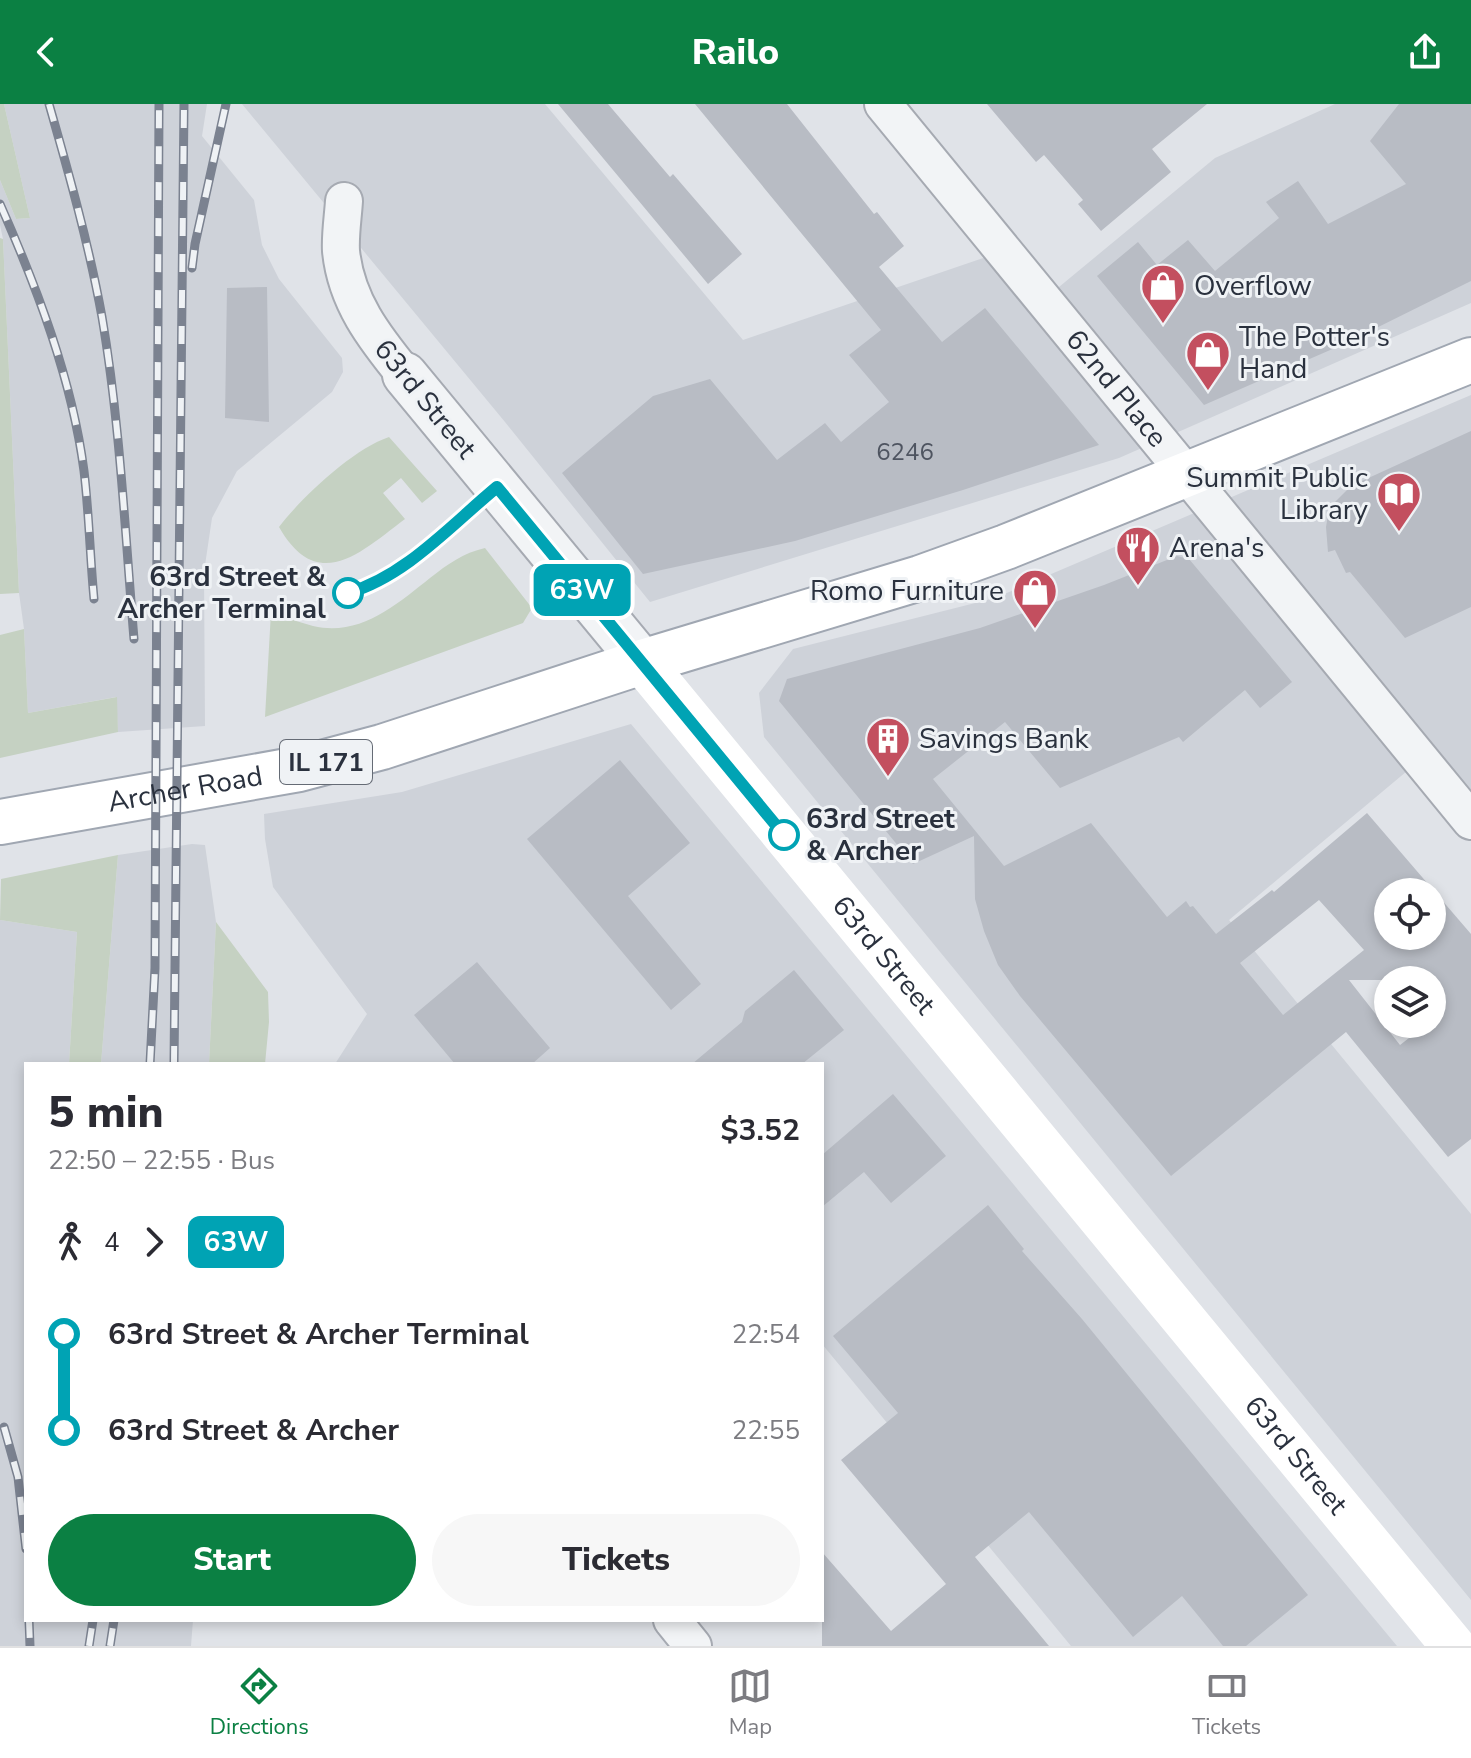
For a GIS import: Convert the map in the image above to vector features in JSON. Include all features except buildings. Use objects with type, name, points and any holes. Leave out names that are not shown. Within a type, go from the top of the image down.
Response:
[{"type":"main road","name":"IL 171","points":[[642,662],[920,578],[1471,360]]},
{"type":"main road","name":"Archer Road","points":[[0,822],[299,769],[382,747],[642,662]]},
{"type":"main road","name":"63rd Street","points":[[642,662],[1453,1646]]},
{"type":"street","name":"62nd Place","points":[[883,104],[1471,821]]},
{"type":"street","name":"63rd Street","points":[[344,201],[341,248],[345,279],[362,318],[405,375],[642,662]]},
{"type":"street","points":[[674,1622],[693,1646]]},
{"type":"shaded area","points":[[4,104],[207,104],[202,136],[254,200],[262,245],[279,279],[342,358],[343,372],[332,392],[237,471],[212,518],[204,572],[205,726],[118,732],[116,697],[28,713],[19,593],[0,180],[16,219],[30,218]]},
{"type":"shaded area","points":[[242,104],[545,104],[743,340],[992,255],[1036,306],[1215,158],[1335,104],[1471,104],[1471,303],[1119,458],[650,602]]},
{"type":"shaded area","points":[[1471,395],[1471,810],[1425,756],[1229,920],[1471,1214],[1471,1600],[764,737],[759,693],[793,649],[995,598]]},
{"type":"shaded area","points":[[631,724],[1397,1646],[1071,1646],[824,1346],[824,1062],[336,1062],[367,1014],[273,887],[264,814],[402,792]]},
{"type":"shaded area","points":[[192,844],[205,845],[216,922],[209,1062],[101,1062],[118,855]]},
{"type":"shaded area","points":[[0,920],[77,932],[69,1062],[24,1062],[24,1622],[193,1622],[191,1646],[0,1646]]},
{"type":"green space","points":[[0,104],[4,104],[30,218],[16,219],[0,180]]},
{"type":"green space","points":[[0,238],[3,239],[19,593],[0,594]]},
{"type":"green space","points":[[389,437],[437,491],[422,503],[401,478],[383,493],[405,519],[372,544],[340,561],[324,563],[309,559],[294,548],[279,527],[329,475],[360,452]]},
{"type":"green space","points":[[485,548],[532,608],[523,623],[265,717],[271,612],[313,626],[330,628],[362,623],[390,608],[456,560]]},
{"type":"green space","points":[[24,629],[28,713],[117,697],[118,732],[0,758],[0,635]]},
{"type":"green space","points":[[118,855],[101,1062],[69,1062],[77,932],[0,920],[1,879]]},
{"type":"green space","points":[[216,922],[268,992],[269,1022],[265,1062],[209,1062]]},
{"type":"railway","points":[[49,104],[85,236],[102,317],[118,437],[134,639]]},
{"type":"railway","points":[[150,1062],[155,968],[159,104]]},
{"type":"railway","points":[[174,1062],[184,104]]},
{"type":"railway","points":[[192,268],[226,104]]},
{"type":"railway","points":[[0,204],[40,301],[71,402],[84,471],[94,599]]},
{"type":"railway","points":[[4,1427],[18,1477],[24,1531]]},
{"type":"railway","points":[[29,1622],[30,1646]]},
{"type":"railway","points":[[89,1646],[93,1622]]},
{"type":"railway","points":[[110,1646],[114,1622]]},
{"type":"bus line","name":"63W","points":[[348,593],[375,585],[403,566],[497,487],[784,835]]},
{"type":"place","name":"Overflow","points":[[1163,325]]},
{"type":"place","name":"The Potter's Hand","points":[[1208,392]]},
{"type":"place","name":"Summit Public Library","points":[[1399,533]]},
{"type":"place","name":"Arena's","points":[[1138,587]]},
{"type":"place","name":"63rd Street & Archer Terminal","points":[[348,593]]},
{"type":"place","name":"Romo Furniture","points":[[1035,630]]},
{"type":"place","name":"Savings Bank","points":[[888,778]]},
{"type":"place","name":"63rd Street & Archer","points":[[784,835]]}]
